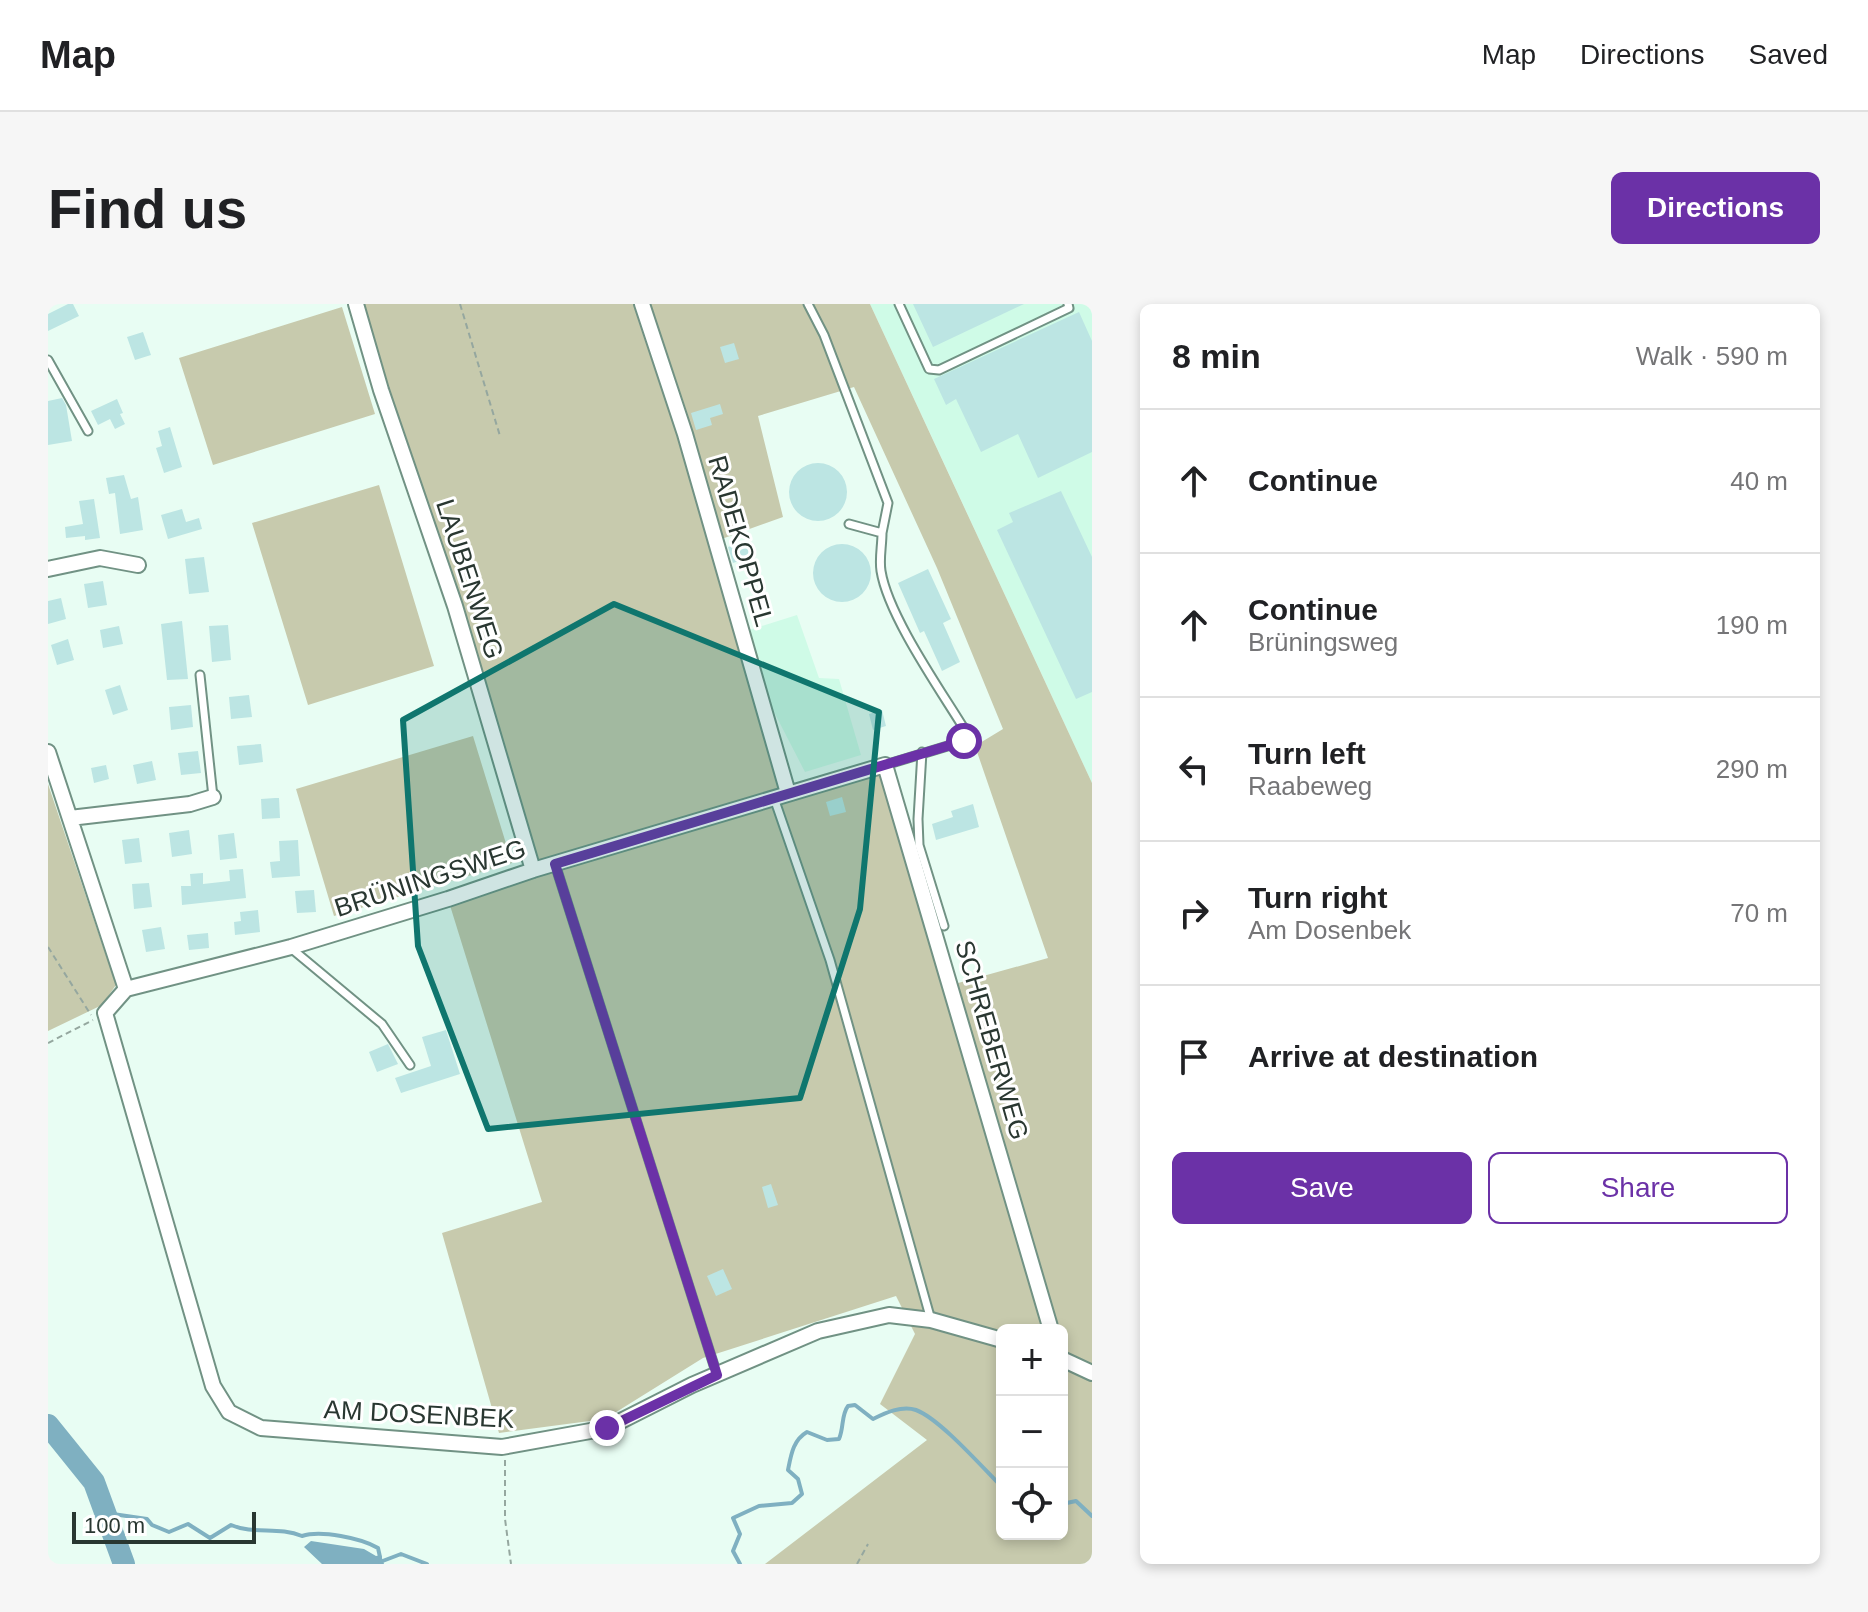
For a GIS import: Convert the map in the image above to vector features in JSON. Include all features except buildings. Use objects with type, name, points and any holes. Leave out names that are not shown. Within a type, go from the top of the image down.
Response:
[{"type":"street","name":"LAUBENWEG","points":[[356,304],[381,390],[455,606],[533,870]]},
{"type":"street","name":"RADEKOPPEL","points":[[642,304],[685,434],[781,795]]},
{"type":"street","points":[[48,569],[100,558],[138,565]]},
{"type":"street","points":[[48,752],[126,989]]},
{"type":"street","name":"BRÜNINGSWEG","points":[[126,989],[291,947],[533,870],[885,765]]},
{"type":"street","name":"SCHREBERWEG","points":[[885,765],[1049,1324]]},
{"type":"street","points":[[70,818],[190,804],[213,797]]},
{"type":"street","name":"AM DOSENBEK","points":[[126,989],[105,1013],[213,1386],[229,1412],[261,1428],[502,1447],[607,1428],[818,1331],[889,1315],[931,1320],[996,1338]]},
{"type":"street","points":[[1068,1362],[1092,1373]]},
{"type":"lane","points":[[808,304],[824,335],[888,503],[882,533],[881,569],[885,587],[906,632],[963,727],[964,741],[885,765]]},
{"type":"lane","points":[[899,304],[929,369],[939,370],[1069,308],[1068,304]]},
{"type":"lane","points":[[48,360],[88,431]]},
{"type":"lane","points":[[849,524],[882,533]]},
{"type":"lane","points":[[200,675],[213,797]]},
{"type":"lane","points":[[922,752],[919,845],[944,926]]},
{"type":"lane","points":[[781,795],[931,1320]]},
{"type":"lane","points":[[555,864],[717,1375]]},
{"type":"lane","points":[[291,947],[382,1024],[410,1065]]},
{"type":"path","points":[[460,304],[500,436]]},
{"type":"path","points":[[48,947],[94,1019],[48,1043]]},
{"type":"path","points":[[502,1447],[506,1465],[505,1519],[511,1564]]},
{"type":"path","points":[[857,1564],[868,1544]]},
{"type":"highlighted area","points":[[614,604],[879,712],[860,909],[800,1098],[488,1129],[418,946],[403,720]]},
{"type":"shaded area","points":[[356,304],[870,304],[1092,783],[1092,1564],[765,1564],[927,1440],[880,1404],[915,1334],[896,1296],[703,1358],[605,1419],[499,1433],[442,1233],[542,1202],[448,899],[533,870]],"holes":[[[854,387],[937,568],[1003,729],[975,746],[1048,958],[951,985],[885,765],[787,793],[716,541],[783,517],[758,416]]]},
{"type":"shaded area","points":[[870,304],[1092,304],[1092,783],[948,472]]},
{"type":"shaded area","points":[[342,307],[375,414],[213,465],[179,358]]},
{"type":"shaded area","points":[[379,485],[434,666],[308,705],[252,523]]},
{"type":"shaded area","points":[[797,615],[819,678],[839,679],[861,755],[805,772],[773,710],[749,630]]},
{"type":"shaded area","points":[[473,736],[512,863],[334,916],[296,789]]},
{"type":"shaded area","points":[[48,784],[116,985],[102,1005],[48,1031]]},
{"type":"water","points":[[311,1541],[364,1549],[376,1556],[381,1555],[384,1564],[322,1564],[304,1547]]},
{"type":"waterway","points":[[740,1564],[733,1551],[740,1534],[733,1518],[759,1506],[792,1503],[802,1494],[798,1479],[788,1470],[796,1444],[807,1432],[827,1440],[839,1439],[848,1406],[855,1405],[873,1419],[905,1408],[926,1415],[996,1481]]},
{"type":"waterway","points":[[48,1425],[94,1482],[124,1564]]},
{"type":"waterway","points":[[1068,1503],[1076,1501],[1092,1516]]},
{"type":"waterway","points":[[106,1513],[147,1519],[152,1525],[169,1532],[188,1524],[210,1538],[231,1525],[302,1536],[341,1536],[378,1548],[380,1557]]},
{"type":"waterway","points":[[380,1562],[401,1554],[427,1564]]},
{"type":"route","points":[[607,1428],[717,1375],[555,864],[964,741]]}]
